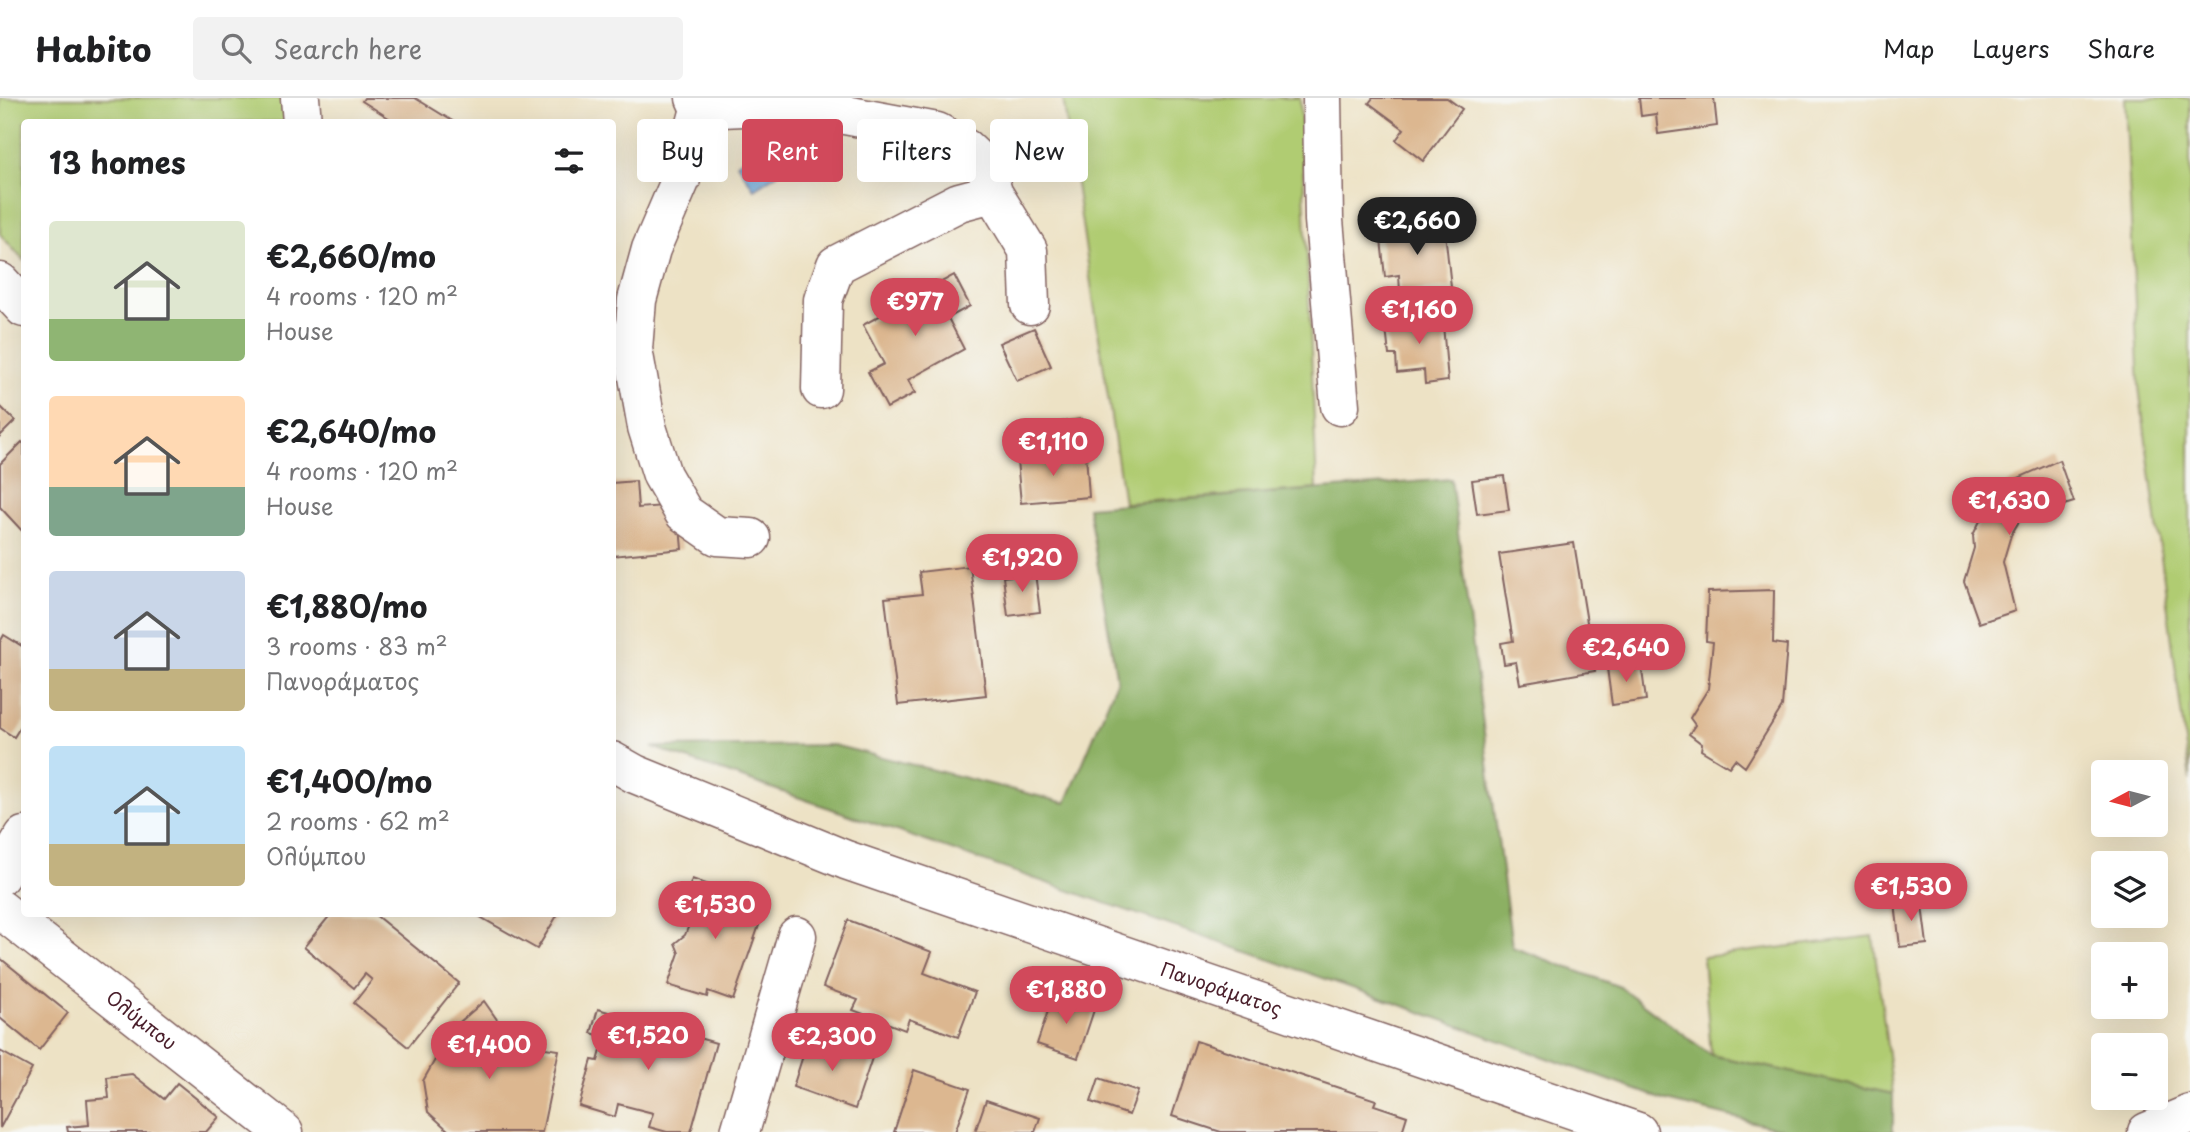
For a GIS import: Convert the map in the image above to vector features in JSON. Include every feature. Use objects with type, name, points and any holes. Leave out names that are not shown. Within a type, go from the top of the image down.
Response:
[{"type":"street","points":[[300,98],[302,119]]},
{"type":"street","points":[[1322,98],[1324,220],[1340,406]]},
{"type":"street","points":[[751,538],[717,536],[684,513],[662,475],[647,427],[633,349],[637,300],[629,273],[681,179],[697,103],[792,105],[937,132],[966,149],[987,169],[993,193],[1028,250],[1030,305]]},
{"type":"street","points":[[821,389],[823,300],[836,265],[959,202],[993,193]]},
{"type":"street","points":[[0,282],[21,305]]},
{"type":"street","name":"Πανοράματος","points":[[616,763],[635,774],[846,860],[1639,1132]]},
{"type":"street","points":[[0,876],[21,841]]},
{"type":"street","name":"Ολύμπου","points":[[0,909],[284,1132]]},
{"type":"street","points":[[740,1132],[797,936]]},
{"type":"street","points":[[2147,1132],[2190,1114]]},
{"type":"green space","points":[[0,98],[283,98],[286,119],[21,119],[21,258],[0,234]]},
{"type":"green space","points":[[1063,98],[1300,98],[1317,489],[1124,503],[1076,182],[1088,182],[1088,119],[1066,119]]},
{"type":"green space","points":[[2125,98],[2190,98],[2190,780],[2139,387]]},
{"type":"green space","points":[[1451,479],[1512,947],[1620,987],[1711,1055],[1893,1094],[1893,1132],[1793,1132],[1667,1101],[1387,1000],[652,747],[833,745],[1066,803],[1117,681],[1088,507]]},
{"type":"green space","points":[[1873,936],[1893,1094],[1711,1055],[1703,957]]},
{"type":"water","points":[[749,182],[765,182],[754,189]]},
{"type":"building","points":[[364,98],[415,98],[449,119],[390,119],[362,101]]},
{"type":"building","points":[[1373,98],[1447,98],[1462,109],[1423,161],[1396,140],[1404,129],[1369,103]]},
{"type":"building","points":[[1639,98],[1714,98],[1717,126],[1658,134],[1656,114],[1641,116]]},
{"type":"building","points":[[1444,223],[1451,287],[1400,292],[1399,275],[1385,277],[1380,230]]},
{"type":"building","points":[[954,275],[970,306],[948,318],[964,349],[908,380],[915,393],[887,408],[868,372],[884,364],[863,325]]},
{"type":"building","points":[[1442,314],[1448,381],[1425,384],[1424,370],[1397,373],[1396,355],[1389,355],[1385,319]]},
{"type":"building","points":[[1034,328],[1051,366],[1017,381],[999,343]]},
{"type":"building","points":[[0,406],[15,421],[0,436]]},
{"type":"building","points":[[1082,419],[1086,446],[1045,453],[1040,425]]},
{"type":"building","points":[[21,443],[21,530],[0,507],[0,464]]},
{"type":"building","points":[[1086,454],[1089,497],[1021,503],[1017,460]]},
{"type":"building","points":[[2059,460],[2074,502],[2021,518],[2011,535],[2003,562],[2015,611],[1979,623],[1964,581],[1974,548],[1973,535],[1980,521],[1994,512],[2007,483]]},
{"type":"building","points":[[1504,476],[1509,510],[1477,514],[1472,480]]},
{"type":"building","points":[[636,481],[638,508],[678,505],[682,549],[616,556],[616,483]]},
{"type":"building","points":[[1574,543],[1595,671],[1520,684],[1516,662],[1504,664],[1501,643],[1513,641],[1499,554]]},
{"type":"building","points":[[970,566],[986,695],[898,705],[885,598],[922,594],[919,572]]},
{"type":"building","points":[[1035,573],[1040,612],[1008,616],[1003,577]]},
{"type":"building","points":[[1774,590],[1773,643],[1787,645],[1782,707],[1745,767],[1735,759],[1729,767],[1701,750],[1702,744],[1689,734],[1695,725],[1690,718],[1708,689],[1713,642],[1706,641],[1708,592]]},
{"type":"building","points":[[4,635],[21,645],[21,726],[14,737],[0,728],[0,642]]},
{"type":"building","points":[[1641,663],[1646,700],[1612,705],[1607,668]]},
{"type":"building","points":[[692,879],[766,905],[733,1000],[708,991],[707,997],[668,985],[679,953],[675,943],[685,935],[691,920],[680,917]]},
{"type":"building","points":[[1921,898],[1927,944],[1900,947],[1895,902]]},
{"type":"building","points":[[329,917],[378,917],[459,983],[408,1047],[354,1003],[372,980],[365,974],[354,988],[304,947]]},
{"type":"building","points":[[480,917],[556,917],[537,949]]},
{"type":"building","points":[[848,920],[932,952],[924,973],[975,992],[958,1037],[909,1019],[905,1030],[853,1010],[858,1000],[823,987]]},
{"type":"building","points":[[0,958],[68,1013],[39,1050],[0,1018]]},
{"type":"building","points":[[1054,993],[1095,1007],[1078,1058],[1037,1044]]},
{"type":"building","points":[[484,1001],[500,1024],[483,1041],[495,1057],[525,1045],[559,1050],[542,1132],[450,1132],[428,1112],[423,1081],[453,1028]]},
{"type":"building","points":[[598,1009],[716,1043],[691,1132],[667,1132],[649,1127],[653,1113],[618,1104],[615,1117],[579,1106],[592,1060],[598,1061],[605,1037],[591,1033]]},
{"type":"building","points":[[809,1037],[872,1058],[855,1109],[793,1087]]},
{"type":"building","points":[[1196,1041],[1376,1100],[1374,1105],[1407,1116],[1402,1132],[1221,1132],[1172,1116]]},
{"type":"building","points":[[0,1051],[32,1069],[0,1128]]},
{"type":"building","points":[[914,1070],[970,1089],[955,1132],[894,1132]]},
{"type":"building","points":[[132,1074],[164,1099],[177,1083],[219,1117],[206,1132],[68,1132],[67,1127],[89,1125],[87,1100],[109,1098],[107,1077]]},
{"type":"building","points":[[1099,1078],[1138,1091],[1129,1115],[1091,1102]]},
{"type":"building","points":[[986,1100],[1040,1118],[1035,1132],[975,1132]]}]
